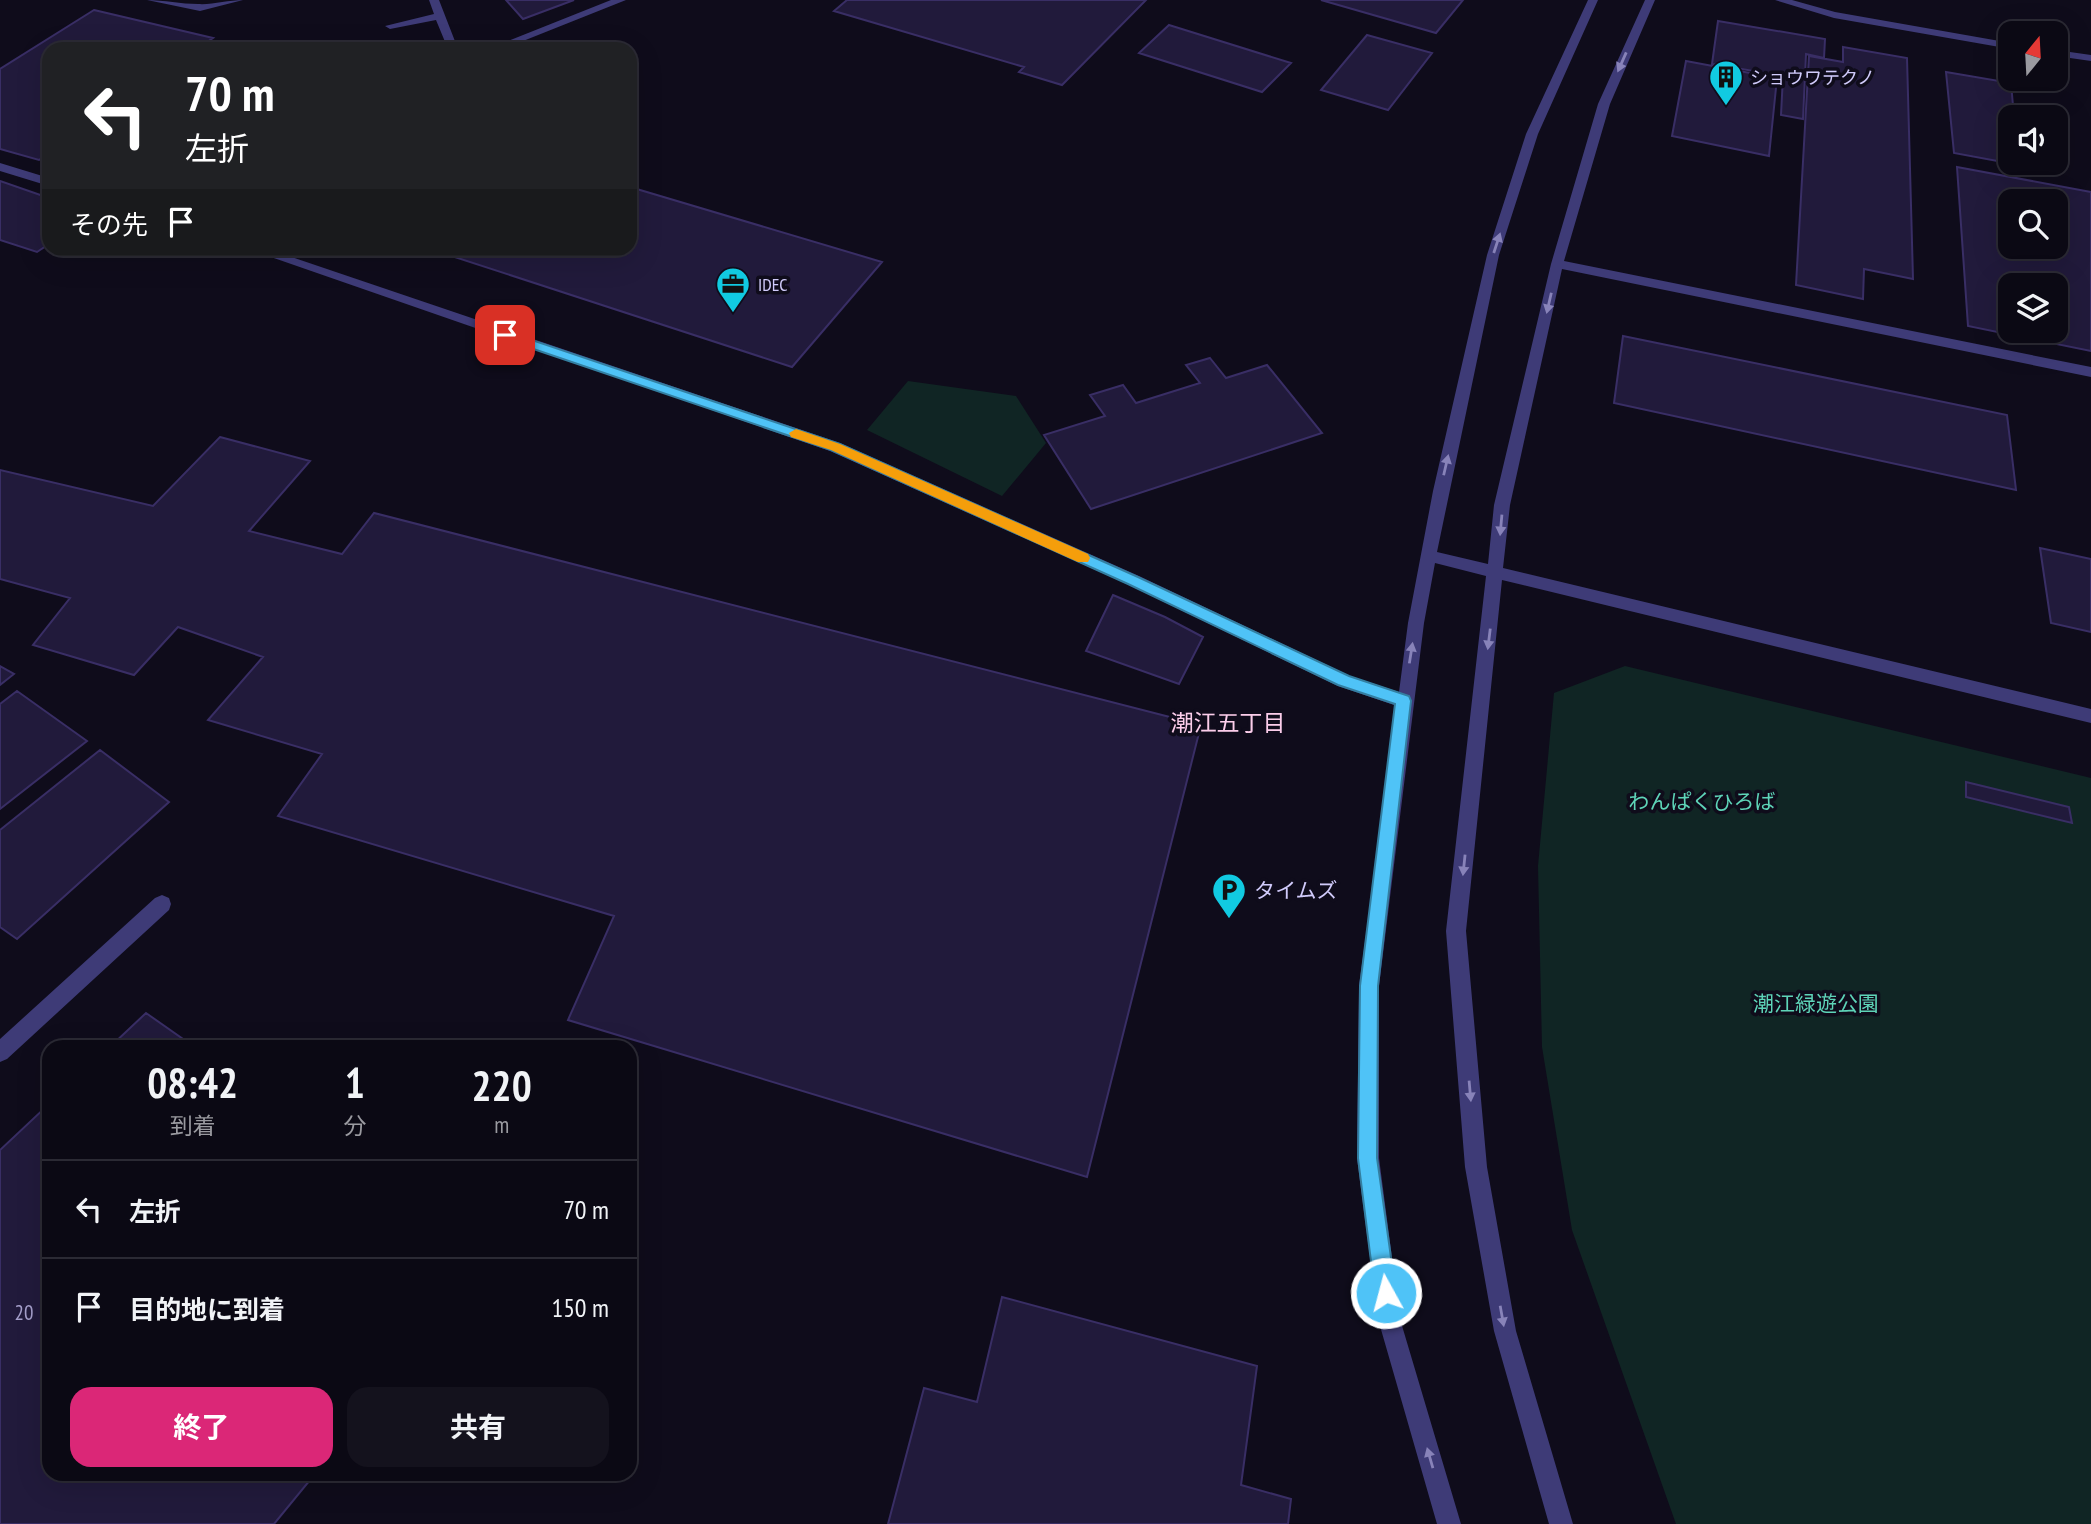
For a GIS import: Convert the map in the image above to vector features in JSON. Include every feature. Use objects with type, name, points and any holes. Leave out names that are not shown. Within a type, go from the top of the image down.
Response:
[{"type":"street","points":[[152,0],[200,8],[238,0]]},
{"type":"street","points":[[434,0],[450,42]]},
{"type":"street","points":[[512,42],[621,0]]},
{"type":"street","points":[[1449,1524],[1389,1319],[1368,1158],[1369,986],[1404,701],[1429,556],[1493,255],[1532,134],[1593,0]]},
{"type":"street","points":[[1561,1524],[1505,1331],[1476,1167],[1456,931],[1497,571],[1502,505],[1558,264],[1604,104],[1650,0]]},
{"type":"street","points":[[1780,0],[1834,15],[1998,44]]},
{"type":"street","points":[[390,26],[440,16]]},
{"type":"street","points":[[2068,55],[2091,58]]},
{"type":"street","points":[[0,167],[42,180]]},
{"type":"street","points":[[274,256],[835,447],[1133,580],[1344,681],[1404,701]]},
{"type":"street","points":[[1558,264],[2091,372]]},
{"type":"street","points":[[1429,556],[2091,716]]},
{"type":"street","points":[[0,1052],[162,904]]},
{"type":"green space","points":[[908,381],[1016,396],[1046,443],[1002,496],[867,430]]},
{"type":"green space","name":"潮江緑遊公園","points":[[1625,666],[2091,778],[2091,1524],[1676,1524],[1572,1230],[1542,1047],[1538,866],[1554,693]]},
{"type":"building","points":[[506,0],[574,0],[523,19]]},
{"type":"building","points":[[847,0],[1146,0],[1062,85],[1019,72],[1024,67],[834,11]]},
{"type":"building","points":[[1321,0],[1463,0],[1436,33]]},
{"type":"building","points":[[94,10],[213,38],[207,42],[43,42]]},
{"type":"building","points":[[1718,21],[1825,39],[1824,58],[1806,54],[1803,119],[1781,115],[1783,76],[1712,64]]},
{"type":"building","points":[[1169,25],[1291,63],[1262,92],[1139,53]]},
{"type":"building","points":[[1367,35],[1432,53],[1388,110],[1321,90]]},
{"type":"building","points":[[42,43],[42,158],[39,160],[0,149],[0,69]]},
{"type":"building","points":[[1843,47],[1907,58],[1913,279],[1864,269],[1863,299],[1796,285],[1809,56],[1843,62]]},
{"type":"building","name":"ショウワテクノ","points":[[1686,61],[1777,78],[1769,156],[1672,136]]},
{"type":"building","points":[[1946,72],[1998,81],[1998,91],[2012,91],[2013,105],[1998,105],[1998,161],[1954,153]]},
{"type":"building","points":[[1957,167],[2091,192],[2091,351],[2052,343],[2068,343],[2068,273],[1998,273],[1998,332],[1968,326]]},
{"type":"building","points":[[0,181],[42,196],[42,249],[37,252],[0,240]]},
{"type":"building","name":"IDEC","points":[[637,189],[882,262],[792,367],[452,256],[637,256]]},
{"type":"building","points":[[1623,336],[2007,415],[2016,490],[1614,403]]},
{"type":"building","points":[[1210,358],[1226,378],[1267,365],[1322,433],[1091,509],[1044,435],[1105,416],[1090,395],[1123,385],[1136,403],[1200,383],[1186,365]]},
{"type":"building","points":[[220,437],[310,461],[249,531],[342,554],[374,513],[1201,725],[1087,1177],[568,1020],[614,916],[278,816],[322,754],[208,720],[263,657],[178,627],[134,675],[33,645],[70,598],[0,579],[0,470],[153,506]]},
{"type":"building","points":[[2040,548],[2091,559],[2091,632],[2051,623]]},
{"type":"building","points":[[1113,595],[1203,637],[1179,684],[1086,651]]},
{"type":"building","points":[[0,666],[14,674],[0,685]]},
{"type":"building","points":[[17,691],[87,741],[0,809],[0,704]]},
{"type":"building","points":[[100,750],[169,802],[17,939],[0,927],[0,830]]},
{"type":"building","points":[[1966,782],[2069,807],[2072,823],[1966,797]]},
{"type":"building","points":[[146,1013],[184,1040],[117,1040]]},
{"type":"building","points":[[42,1111],[42,1481],[309,1481],[274,1524],[0,1524],[0,1150]]},
{"type":"building","points":[[1002,1297],[1257,1366],[1241,1485],[1291,1499],[1288,1524],[888,1524],[924,1388],[977,1402]]},
{"type":"slow traffic","points":[[796,433],[835,447],[1083,558]]},
{"type":"place","name":"ショウワテクノ","points":[[1726,107]]},
{"type":"place","name":"IDEC","points":[[733,314]]},
{"type":"place","name":"タイムズ","points":[[1229,920]]},
{"type":"district","name":"潮江五丁目","points":[[1228,722]]},
{"type":"route","points":[[505,335],[835,447],[1133,580],[1344,681],[1404,701],[1369,986],[1368,1158],[1386,1293]]},
{"type":"park label","name":"わんぱくひろば","points":[[1702,801]]}]
